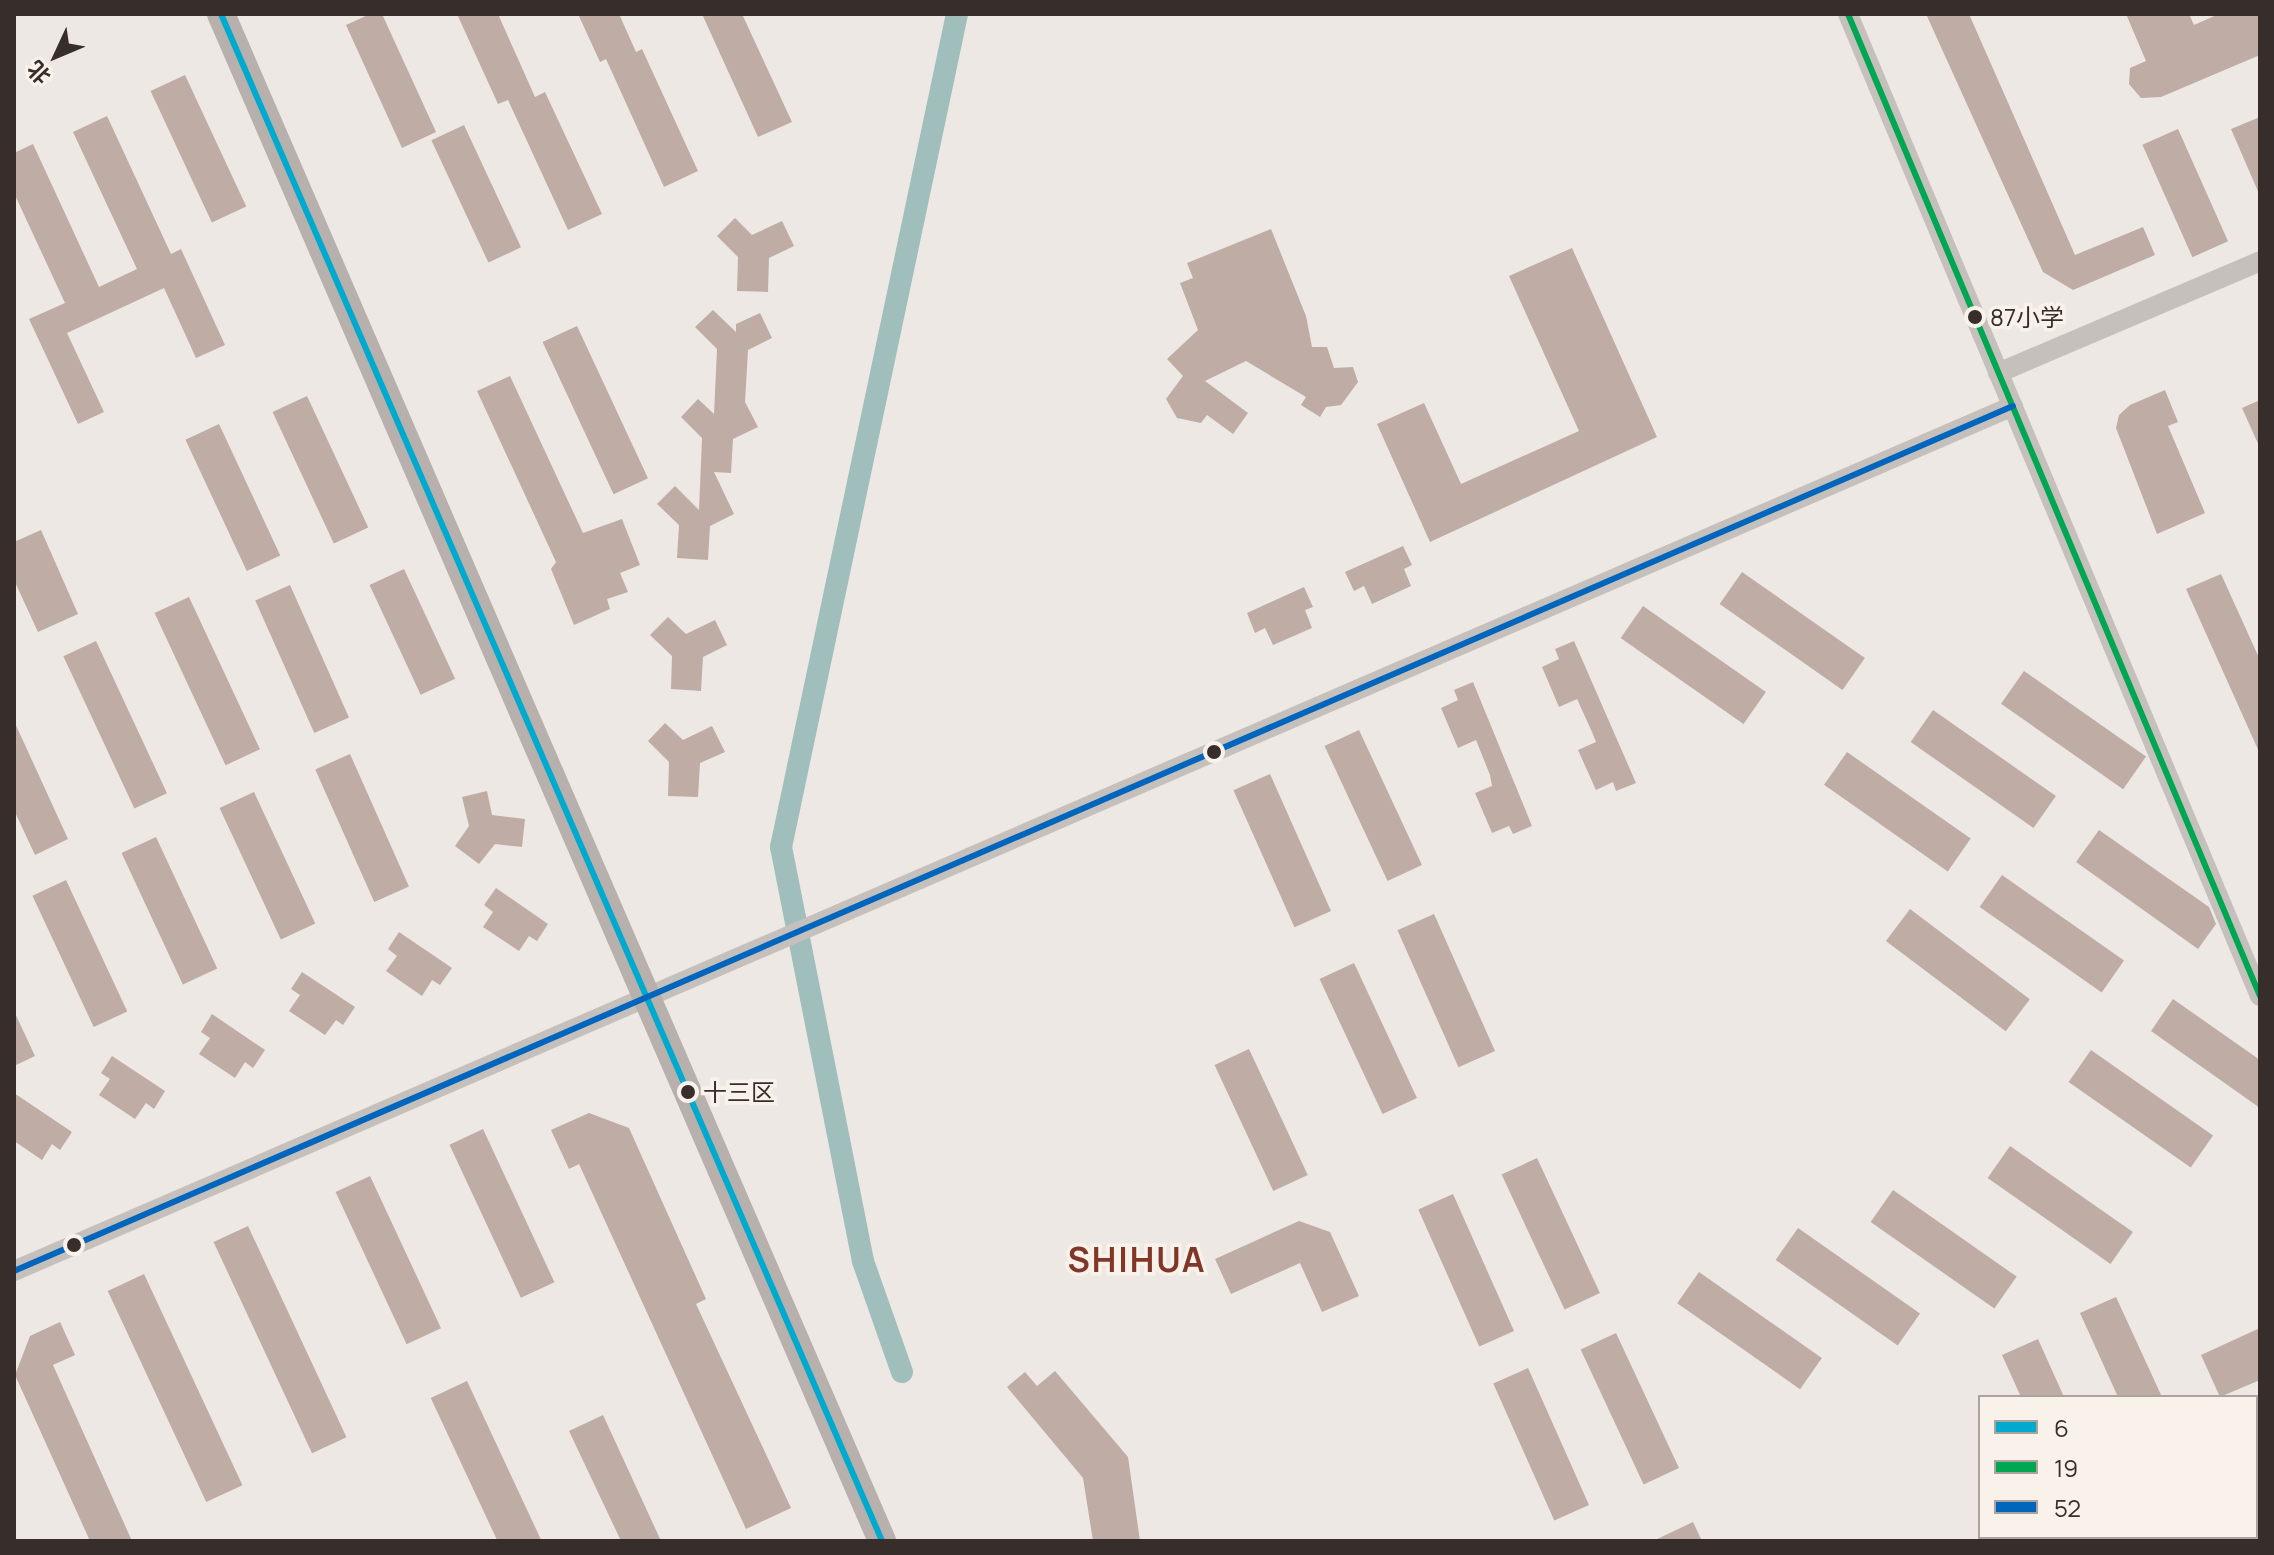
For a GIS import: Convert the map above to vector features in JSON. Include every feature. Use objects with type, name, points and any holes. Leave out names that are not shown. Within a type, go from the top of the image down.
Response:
[{"type":"street","points":[[221,14],[882,1541]]},
{"type":"street","points":[[1848,14],[2260,996]]},
{"type":"street","points":[[1998,373],[2260,261]]},
{"type":"street","points":[[14,1271],[645,994],[1325,708],[2013,406]]},
{"type":"building","points":[[370,14],[382,14],[436,132],[402,148],[346,25]]},
{"type":"building","points":[[457,14],[498,14],[535,97],[545,92],[602,214],[568,230],[508,100],[498,104]]},
{"type":"building","points":[[578,14],[619,14],[636,52],[642,49],[698,171],[664,187],[606,59],[600,62]]},
{"type":"building","points":[[702,14],[742,14],[792,122],[758,137]]},
{"type":"building","points":[[1926,14],[1969,14],[2075,255],[2143,227],[2155,255],[2073,290],[2043,272]]},
{"type":"building","points":[[2126,14],[2189,14],[2194,25],[2219,14],[2260,14],[2260,55],[2161,97],[2141,98],[2129,84],[2130,68],[2146,61]]},
{"type":"building","points":[[185,75],[246,206],[212,222],[151,91]]},
{"type":"building","points":[[107,116],[171,254],[181,249],[225,345],[196,358],[164,288],[67,333],[104,412],[78,424],[29,319],[65,303],[14,193],[14,153],[33,144],[99,287],[137,269],[73,132]]},
{"type":"building","points":[[2260,117],[2260,196],[2231,129]]},
{"type":"building","points":[[464,125],[521,247],[488,263],[431,140]]},
{"type":"building","points":[[2178,129],[2228,241],[2192,257],[2142,145]]},
{"type":"building","points":[[735,218],[752,235],[782,221],[794,246],[769,258],[768,292],[737,291],[738,257],[717,236]]},
{"type":"building","points":[[1271,229],[1306,316],[1312,347],[1327,347],[1334,368],[1353,367],[1358,382],[1341,405],[1326,407],[1320,417],[1301,405],[1306,397],[1246,361],[1205,381],[1248,413],[1233,434],[1207,415],[1201,423],[1177,418],[1166,399],[1183,376],[1167,359],[1198,330],[1180,283],[1193,278],[1187,263]]},
{"type":"building","points":[[1572,248],[1657,437],[1430,542],[1377,424],[1424,403],[1461,484],[1579,431],[1509,276]]},
{"type":"building","points":[[713,310],[736,332],[736,324],[760,313],[772,338],[748,350],[745,402],[758,427],[733,439],[731,473],[714,472],[734,514],[710,526],[708,560],[677,558],[679,525],[657,504],[675,486],[699,510],[702,438],[681,417],[698,399],[714,414],[717,349],[695,327]]},
{"type":"building","points":[[577,326],[648,478],[614,494],[543,342]]},
{"type":"building","points":[[510,376],[583,533],[622,519],[640,565],[620,573],[628,592],[607,599],[610,609],[574,625],[551,569],[556,562],[477,391]]},
{"type":"building","points":[[2165,390],[2178,422],[2168,426],[2205,513],[2157,534],[2116,428],[2119,415],[2130,405]]},
{"type":"building","points":[[307,396],[368,527],[334,543],[273,412]]},
{"type":"building","points":[[2260,400],[2260,448],[2242,408]]},
{"type":"building","points":[[219,424],[280,555],[247,571],[185,440]]},
{"type":"building","points":[[41,530],[78,614],[38,632],[14,580],[14,542]]},
{"type":"building","points":[[1403,546],[1412,565],[1404,569],[1411,586],[1372,604],[1364,586],[1354,591],[1345,572]]},
{"type":"building","points":[[404,569],[455,679],[421,695],[370,585]]},
{"type":"building","points":[[1742,572],[1865,658],[1843,690],[1720,604]]},
{"type":"building","points":[[2221,574],[2260,660],[2260,754],[2186,589]]},
{"type":"building","points":[[290,585],[349,717],[314,733],[255,600]]},
{"type":"building","points":[[1304,587],[1313,607],[1305,610],[1312,628],[1273,645],[1265,628],[1255,633],[1247,613]]},
{"type":"building","points":[[189,597],[260,749],[226,765],[155,613]]},
{"type":"building","points":[[1643,606],[1766,692],[1744,724],[1621,638]]},
{"type":"building","points":[[668,617],[686,634],[715,620],[727,645],[703,657],[701,691],[671,689],[672,656],[650,635]]},
{"type":"building","points":[[96,641],[167,793],[134,808],[63,656]]},
{"type":"building","points":[[1574,641],[1636,783],[1616,791],[1613,782],[1596,790],[1578,750],[1596,742],[1592,732],[1577,699],[1559,707],[1542,667],[1559,659],[1555,649]]},
{"type":"building","points":[[2024,671],[2146,756],[2123,789],[2001,704]]},
{"type":"building","points":[[1473,682],[1532,826],[1513,834],[1509,826],[1492,833],[1475,793],[1492,786],[1476,740],[1458,748],[1441,708],[1458,700],[1454,690]]},
{"type":"building","points":[[1933,710],[2056,796],[2034,828],[1911,742]]},
{"type":"building","points":[[14,721],[68,839],[35,855],[14,810]]},
{"type":"building","points":[[665,723],[683,740],[712,726],[725,752],[700,763],[698,797],[668,796],[669,762],[648,741]]},
{"type":"building","points":[[1359,730],[1422,865],[1388,881],[1325,746]]},
{"type":"building","points":[[1847,752],[1971,839],[1948,871],[1824,785]]},
{"type":"building","points":[[350,754],[409,886],[374,902],[315,769]]},
{"type":"building","points":[[1270,774],[1331,911],[1294,927],[1233,790]]},
{"type":"building","points":[[487,791],[492,815],[525,819],[522,847],[495,844],[479,864],[455,846],[469,826],[462,797]]},
{"type":"building","points":[[254,792],[315,923],[281,939],[220,808]]},
{"type":"building","points":[[2099,830],[2209,907],[2216,924],[2198,949],[2076,862]]},
{"type":"building","points":[[156,837],[217,968],[183,984],[122,853]]},
{"type":"building","points":[[2002,875],[2124,960],[2102,992],[1980,907]]},
{"type":"building","points":[[66,880],[127,1011],[94,1027],[32,896]]},
{"type":"building","points":[[496,888],[548,924],[537,941],[529,936],[519,951],[483,927],[493,912],[484,905]]},
{"type":"building","points":[[1910,909],[2030,999],[2006,1031],[1886,941]]},
{"type":"building","points":[[1434,914],[1495,1051],[1458,1067],[1397,930]]},
{"type":"building","points":[[399,932],[452,968],[440,985],[432,980],[422,996],[386,971],[397,956],[388,949]]},
{"type":"building","points":[[1354,963],[1417,1098],[1383,1114],[1320,979]]},
{"type":"building","points":[[302,972],[355,1007],[343,1025],[336,1020],[325,1035],[289,1011],[300,995],[291,989]]},
{"type":"building","points":[[2173,999],[2260,1060],[2260,1108],[2151,1031]]},
{"type":"building","points":[[14,1011],[35,1056],[14,1066]]},
{"type":"building","points":[[212,1014],[265,1050],[253,1068],[245,1062],[235,1078],[199,1054],[210,1038],[201,1032]]},
{"type":"building","points":[[1249,1049],[1308,1175],[1273,1191],[1215,1065]]},
{"type":"building","points":[[2091,1050],[2213,1135],[2191,1167],[2069,1082]]},
{"type":"building","points":[[112,1056],[165,1091],[154,1109],[146,1103],[135,1119],[99,1095],[110,1079],[101,1073]]},
{"type":"building","points":[[14,1093],[72,1132],[60,1150],[52,1144],[42,1160],[14,1141]]},
{"type":"building","points":[[589,1113],[629,1128],[706,1299],[696,1304],[791,1508],[746,1529],[579,1164],[569,1169],[551,1130]]},
{"type":"building","points":[[483,1129],[554,1282],[521,1298],[449,1145]]},
{"type":"building","points":[[2010,1146],[2133,1232],[2111,1264],[1988,1178]]},
{"type":"building","points":[[1537,1158],[1600,1293],[1565,1310],[1502,1174]]},
{"type":"building","points":[[370,1176],[441,1328],[407,1344],[336,1192]]},
{"type":"building","points":[[1893,1190],[2017,1277],[1994,1309],[1871,1222]]},
{"type":"building","points":[[1453,1194],[1514,1331],[1479,1346],[1418,1209]]},
{"type":"building","points":[[1299,1221],[1330,1232],[1359,1296],[1322,1312],[1300,1263],[1231,1294],[1215,1259]]},
{"type":"building","points":[[248,1226],[346,1437],[312,1453],[214,1242]]},
{"type":"building","points":[[1798,1228],[1920,1313],[1898,1345],[1776,1260]]},
{"type":"building","points":[[1699,1272],[1822,1358],[1800,1389],[1677,1303]]},
{"type":"building","points":[[144,1274],[242,1485],[206,1502],[108,1291]]},
{"type":"building","points":[[2116,1297],[2161,1395],[2117,1395],[2080,1313]]},
{"type":"building","points":[[60,1322],[75,1355],[53,1365],[132,1541],[90,1541],[15,1375],[30,1336]]},
{"type":"building","points":[[2260,1328],[2260,1380],[2219,1395],[2201,1355]]},
{"type":"building","points":[[1616,1333],[1679,1468],[1644,1485],[1581,1349]]},
{"type":"building","points":[[2038,1339],[2063,1395],[2020,1395],[2002,1355]]},
{"type":"building","points":[[1528,1368],[1589,1505],[1554,1520],[1493,1383]]},
{"type":"building","points":[[1055,1371],[1128,1457],[1140,1541],[1093,1541],[1083,1478],[1007,1387],[1025,1372],[1037,1386]]},
{"type":"building","points":[[467,1381],[541,1541],[497,1541],[431,1398]]},
{"type":"building","points":[[603,1415],[661,1541],[621,1541],[569,1431]]},
{"type":"building","points":[[1693,1522],[1702,1541],[1653,1541]]},
{"type":"waterway","points":[[902,1372],[863,1261],[781,847],[957,14]]},
{"type":"transit line","name":"6","points":[[221,14],[882,1541]]},
{"type":"transit line","name":"19","points":[[1848,14],[2260,996]]},
{"type":"transit line","name":"52","points":[[14,1271],[2013,406]]},
{"type":"place","name":"87小学","points":[[1975,317]]},
{"type":"place","name":"十三区","points":[[688,1092]]},
{"type":"district","name":"SHIHUA","points":[[1137,1260]]}]
